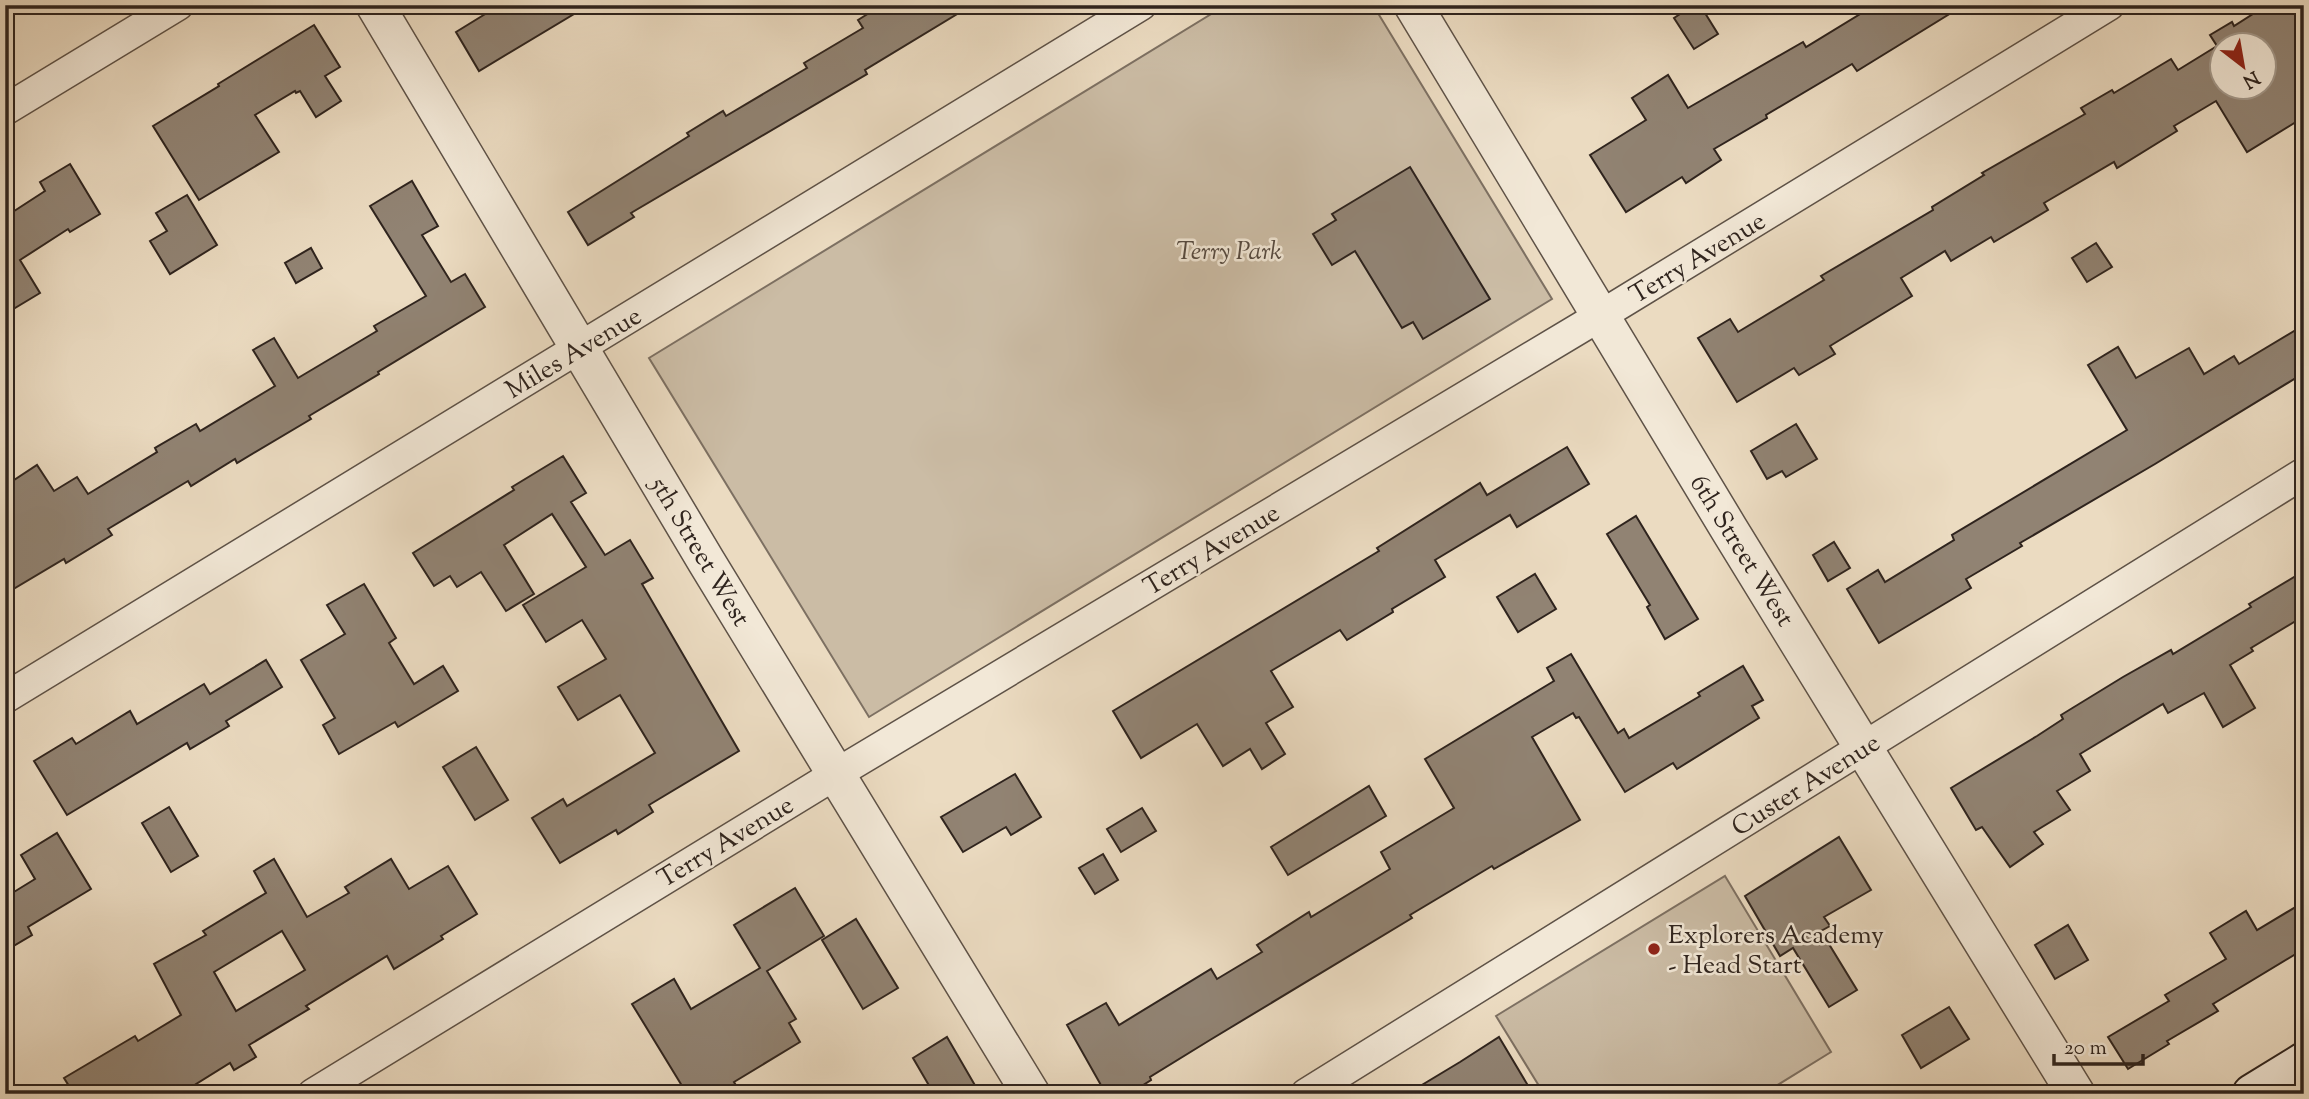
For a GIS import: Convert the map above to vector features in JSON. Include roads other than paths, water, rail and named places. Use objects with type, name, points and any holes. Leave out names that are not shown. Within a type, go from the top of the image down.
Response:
[{"type":"main road","points":[[2252,1094],[2304,1062]]},
{"type":"street","points":[[5,110],[178,5]]},
{"type":"street","name":"5th Street West","points":[[375,5],[706,561],[1031,1094]]},
{"type":"street","name":"Miles Avenue","points":[[5,698],[1140,5]]},
{"type":"street","name":"6th Street West","points":[[1413,5],[2076,1094]]},
{"type":"street","name":"Terry Avenue","points":[[313,1094],[836,774],[1600,316],[2109,5]]},
{"type":"street","name":"Custer Avenue","points":[[1306,1094],[2304,473]]},
{"type":"place","name":"Explorers Academy - Head Start","points":[[1654,949]]},
{"type":"park label","name":"Terry Park","points":[[1229,250]]}]
